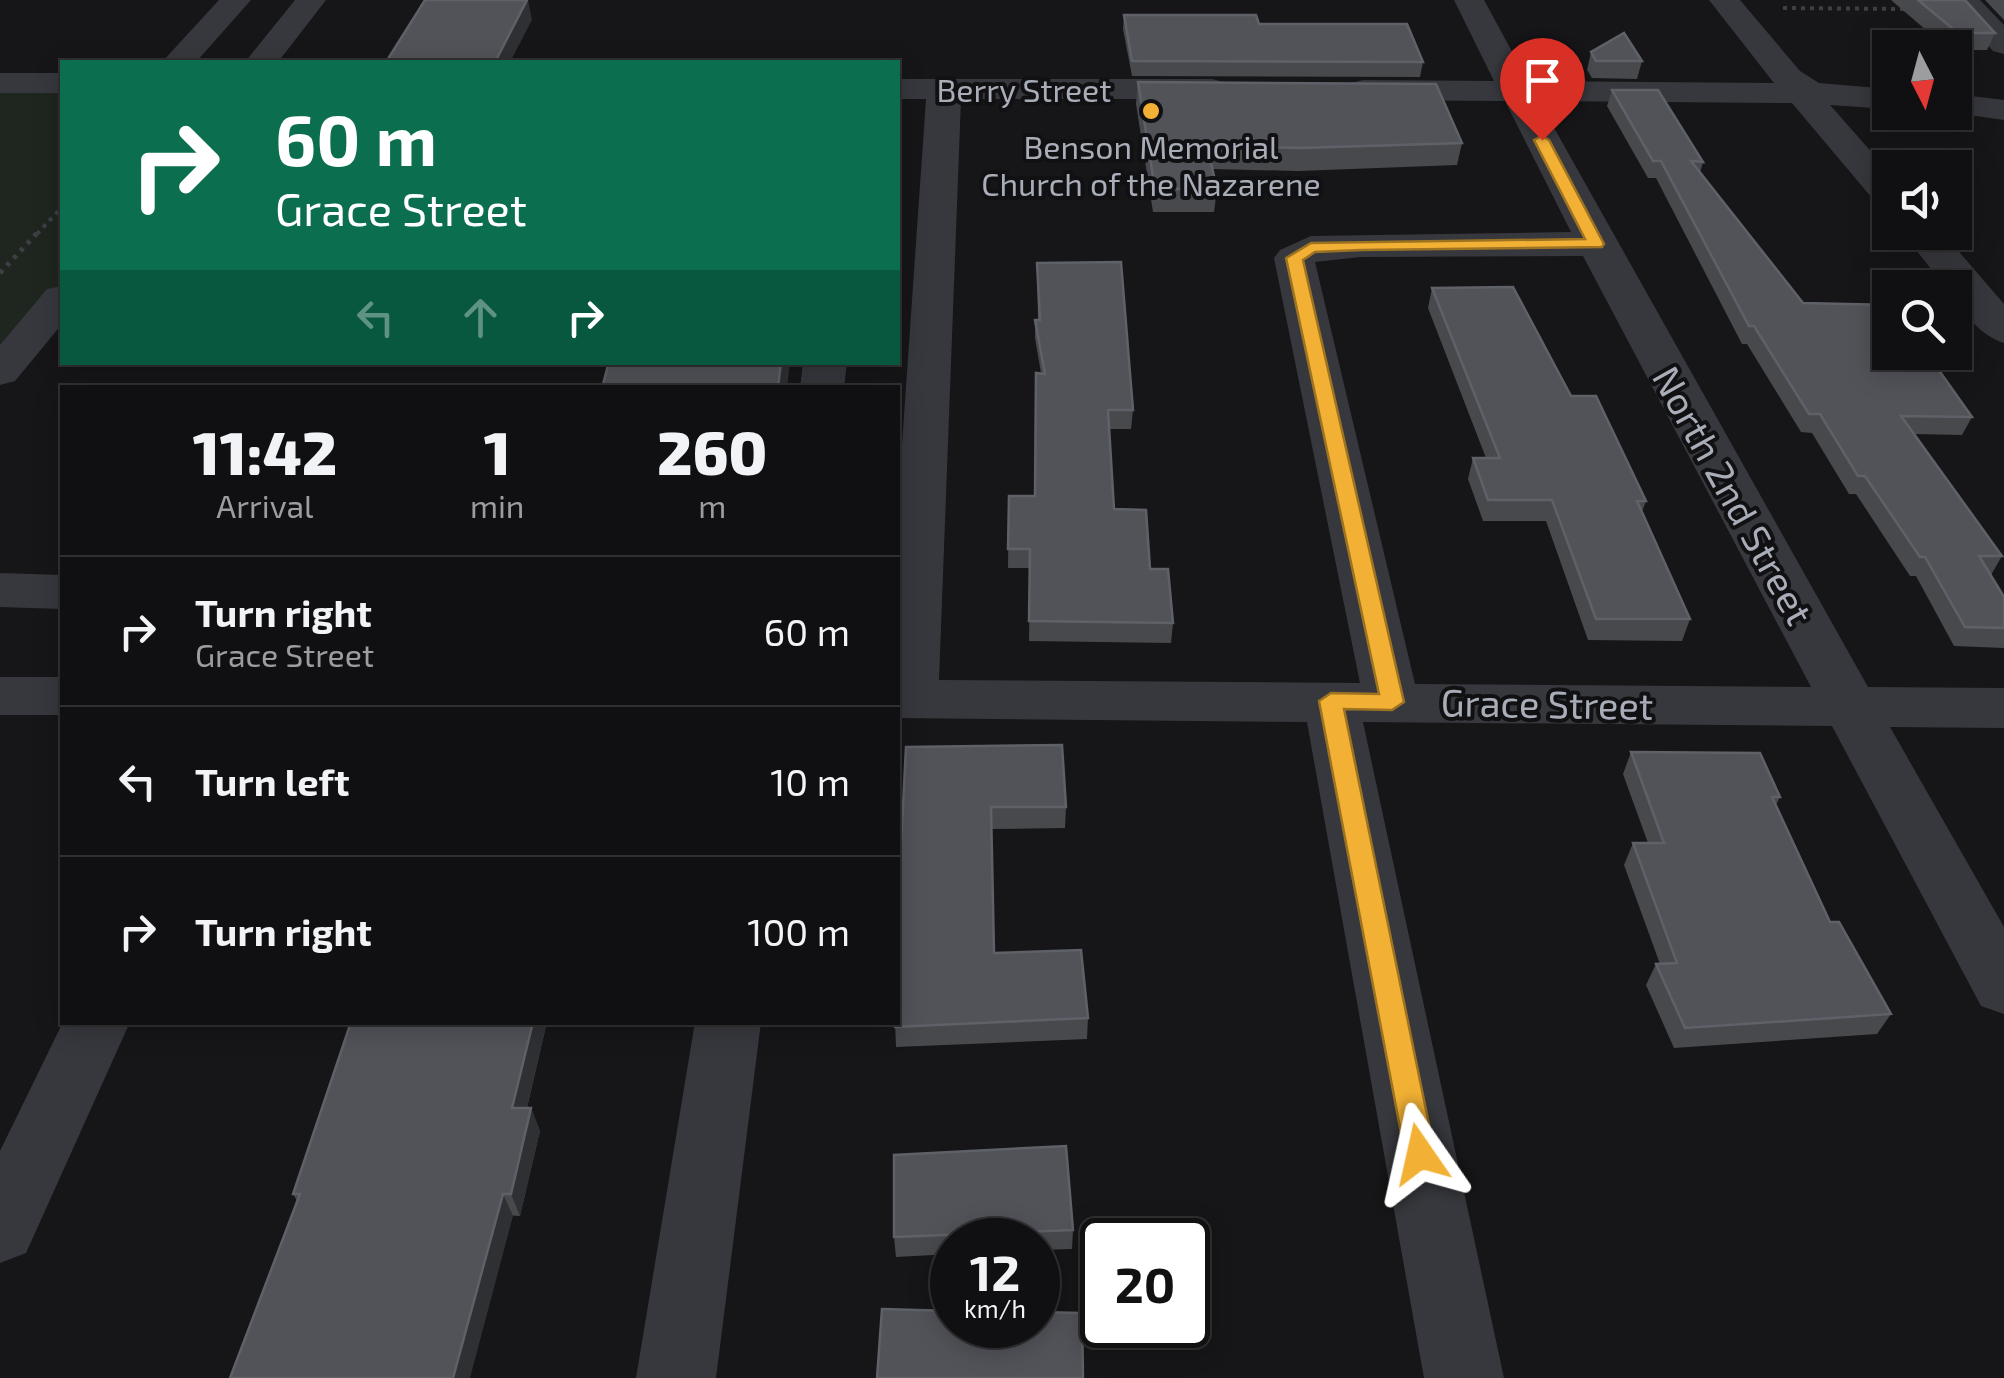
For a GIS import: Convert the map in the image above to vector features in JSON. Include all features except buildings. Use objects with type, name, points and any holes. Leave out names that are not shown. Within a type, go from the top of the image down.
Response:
[{"type":"street","points":[[180,60],[236,0]]},
{"type":"street","points":[[263,60],[312,0]]},
{"type":"street","name":"North 2nd Street","points":[[1469,0],[1596,244],[2004,987]]},
{"type":"street","points":[[1724,0],[1788,78],[1819,94],[1886,150]]},
{"type":"street","points":[[1963,0],[2004,44]]},
{"type":"street","points":[[0,83],[60,84]]},
{"type":"street","name":"Berry Street","points":[[900,89],[1240,90]]},
{"type":"street","points":[[904,699],[917,230],[944,89]]},
{"type":"street","points":[[1338,90],[1872,98]]},
{"type":"street","points":[[1819,94],[1872,170]]},
{"type":"street","points":[[1972,106],[2004,110]]},
{"type":"street","points":[[1972,241],[2004,278]]},
{"type":"street","points":[[1464,1378],[1294,258],[1311,248],[1344,246],[1596,244]]},
{"type":"street","points":[[1936,250],[2004,330]]},
{"type":"street","points":[[0,372],[60,300]]},
{"type":"street","points":[[0,590],[60,592]]},
{"type":"street","points":[[0,696],[60,696]]},
{"type":"street","name":"Grace Street","points":[[904,699],[2004,708]]},
{"type":"street","points":[[0,1228],[96,1025]]},
{"type":"street","points":[[676,1378],[728,1025]]},
{"type":"path","points":[[1867,0],[1876,8]]},
{"type":"path","points":[[1782,8],[1913,8]]},
{"type":"path","points":[[0,273],[60,209]]},
{"type":"shaded area","points":[[0,83],[60,83],[60,300],[0,372]]},
{"type":"place","name":"Benson Memorial Church of the Nazarene","points":[[1151,111]]},
{"type":"route","points":[[1420,1154],[1331,701],[1392,702],[1294,258],[1311,248],[1361,245],[1596,244],[1542,140]]}]
